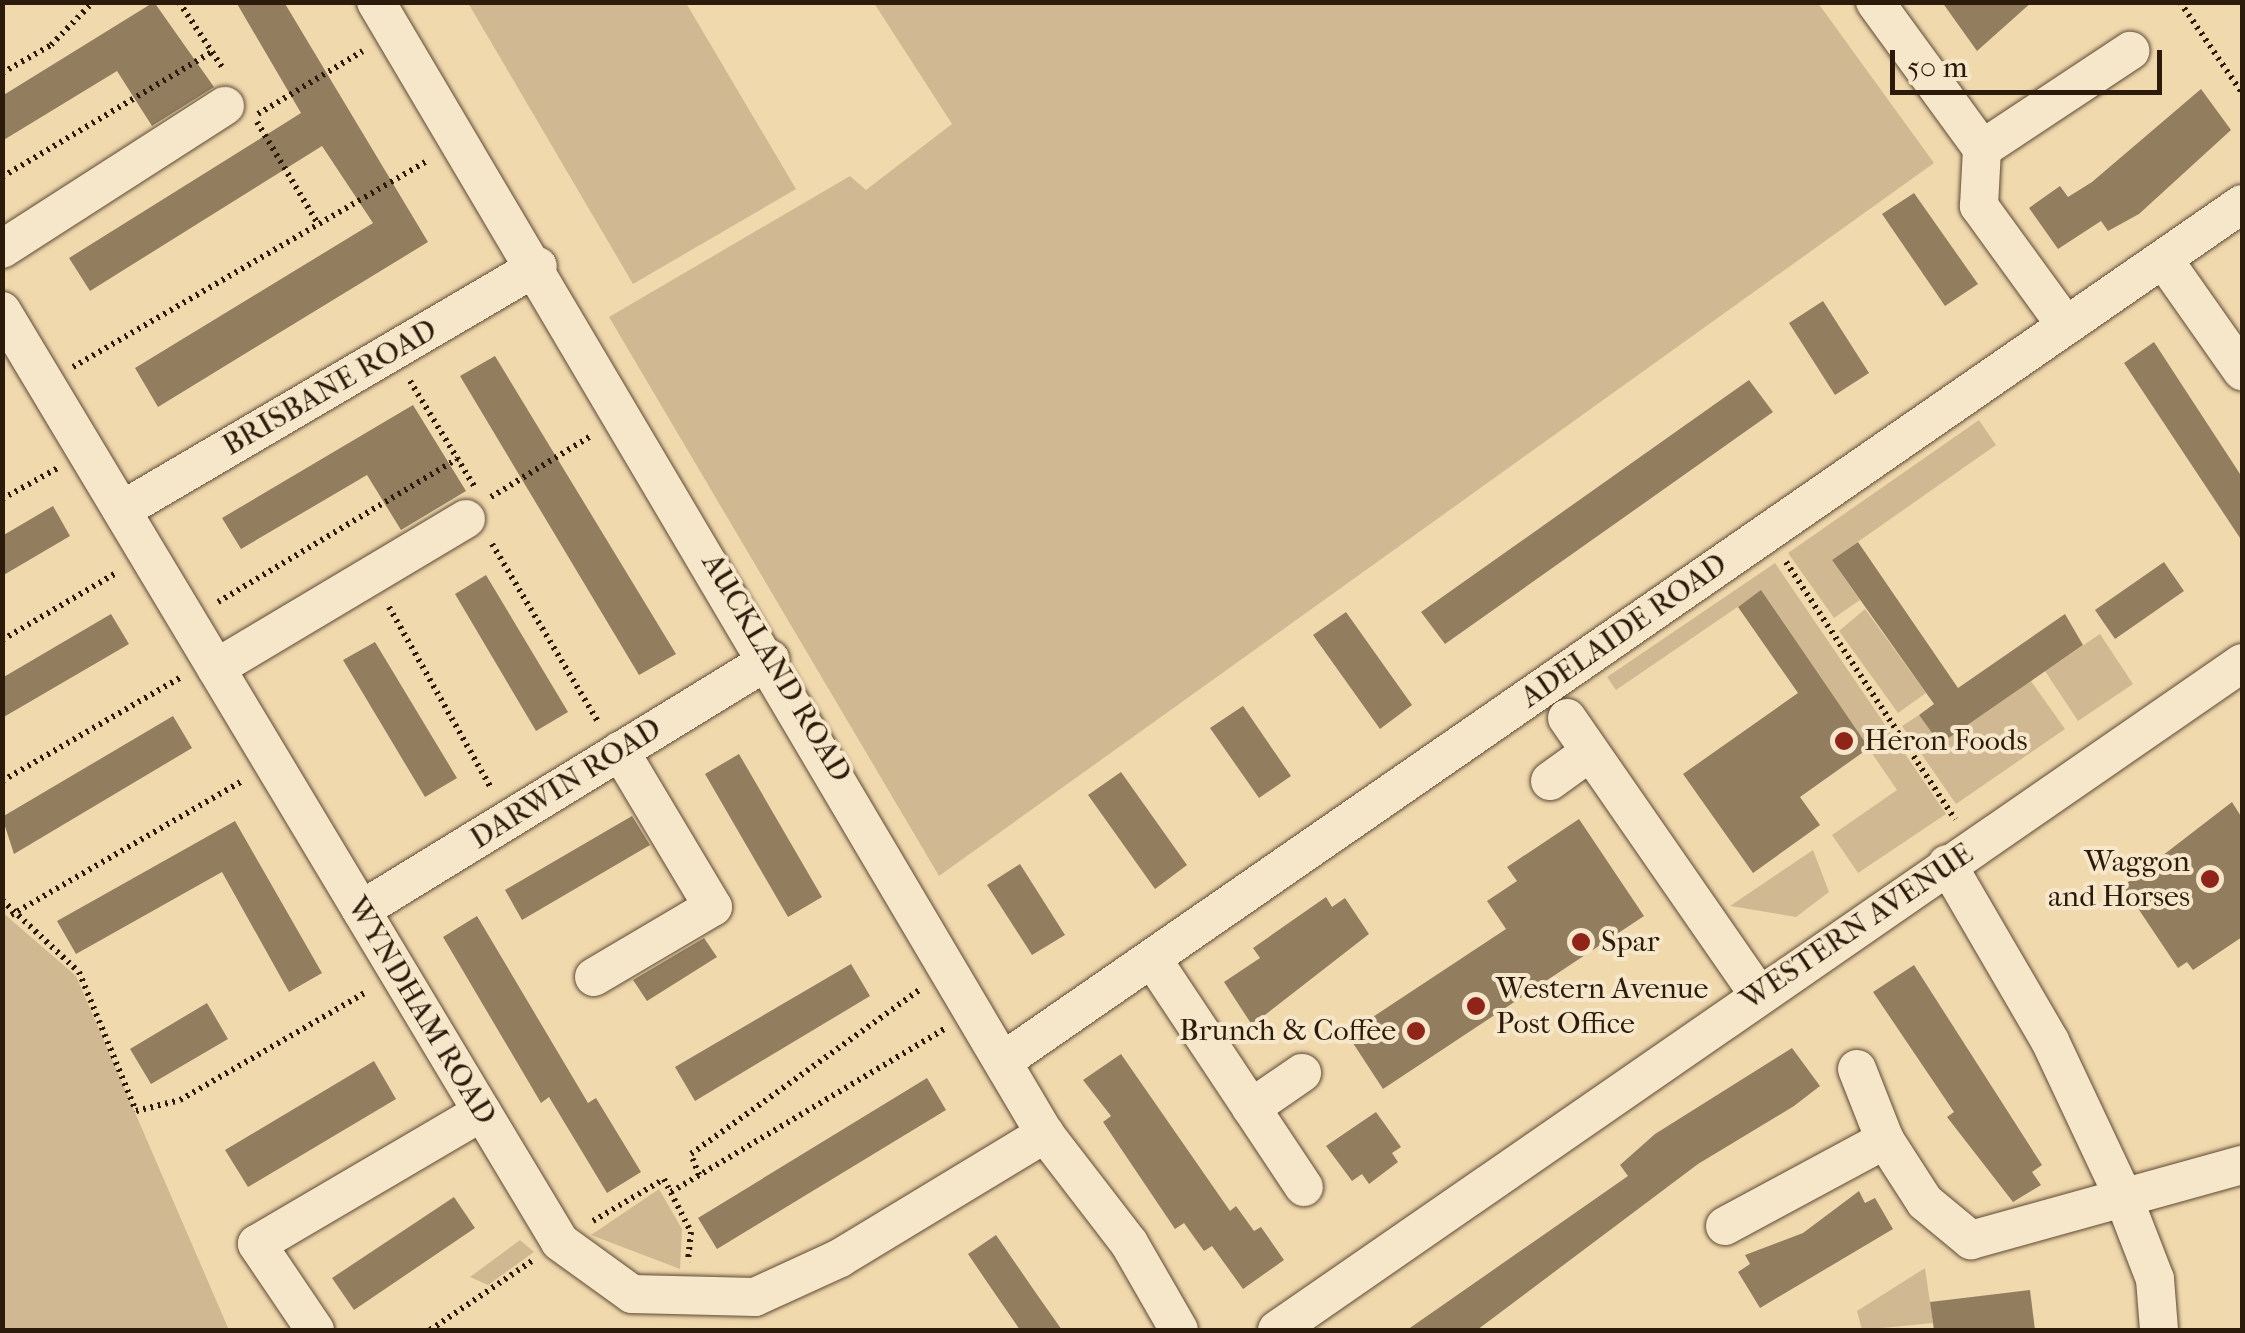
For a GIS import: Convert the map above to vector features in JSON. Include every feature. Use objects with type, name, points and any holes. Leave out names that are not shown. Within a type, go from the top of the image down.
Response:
[{"type":"street","name":"AUCKLAND ROAD","points":[[376,2],[538,266],[952,966],[1046,1134],[1129,1243],[1179,1330]]},
{"type":"street","points":[[1875,2],[1982,150],[1979,206],[2064,323]]},
{"type":"street","points":[[1982,150],[2130,51]]},
{"type":"street","points":[[2,248],[225,106]]},
{"type":"street","name":"ADELAIDE ROAD","points":[[1006,1059],[1154,963],[2064,323],[2164,260],[2242,204]]},
{"type":"street","points":[[2164,260],[2242,371]]},
{"type":"street","name":"BRISBANE ROAD","points":[[122,510],[538,266]]},
{"type":"street","name":"WYNDHAM ROAD","points":[[2,310],[560,1242],[632,1294],[660,1309],[755,1297],[840,1258],[1046,1134]]},
{"type":"street","points":[[213,664],[466,519]]},
{"type":"street","name":"DARWIN ROAD","points":[[361,910],[770,658]]},
{"type":"street","name":"WESTERN AVENUE","points":[[1277,1330],[2242,663]]},
{"type":"street","points":[[1567,718],[1758,994]]},
{"type":"street","points":[[594,977],[713,908],[618,752]]},
{"type":"street","points":[[1550,782],[1590,752]]},
{"type":"street","points":[[1960,856],[2122,1194],[2155,1279],[2159,1330]]},
{"type":"street","points":[[1154,963],[1304,1186]]},
{"type":"street","points":[[1857,1068],[1885,1140],[1924,1202],[1971,1240],[2122,1194],[2242,1165]]},
{"type":"street","points":[[1252,1108],[1302,1074]]},
{"type":"street","points":[[314,1330],[257,1244],[482,1112]]},
{"type":"street","points":[[1725,1226],[1885,1140]]},
{"type":"path","points":[[2,73],[51,46],[93,2]]},
{"type":"path","points":[[2180,2],[2242,94]]},
{"type":"path","points":[[2,177],[212,52]]},
{"type":"path","points":[[46,382],[462,141]]},
{"type":"path","points":[[392,351],[483,502],[626,415]]},
{"type":"path","points":[[2,499],[87,452]]},
{"type":"path","points":[[188,620],[457,459]]},
{"type":"path","points":[[466,519],[474,514],[618,752]]},
{"type":"path","points":[[1766,532],[1960,856]]},
{"type":"path","points":[[2,640],[148,554]]},
{"type":"path","points":[[372,576],[509,819]]},
{"type":"path","points":[[2,781],[213,664]]},
{"type":"path","points":[[11,915],[273,763]]},
{"type":"path","points":[[2,900],[11,915],[79,972],[136,1111],[180,1100],[399,973]]},
{"type":"path","points":[[699,1175],[691,1154],[952,966]]},
{"type":"path","points":[[671,1192],[977,1009]]},
{"type":"path","points":[[430,1330],[560,1242],[664,1179],[691,1232],[660,1309]]},
{"type":"shaded area","points":[[468,3],[686,3],[796,189],[633,284]]},
{"type":"shaded area","points":[[874,3],[1818,3],[1934,163],[939,876],[609,317],[850,176],[866,190],[952,124]]},
{"type":"shaded area","points":[[1979,420],[1996,445],[1832,560],[1860,600],[1834,618],[1788,553]]},
{"type":"shaded area","points":[[1775,563],[1946,814],[1858,873],[1832,835],[1897,790],[1761,591],[1616,690],[1607,677]]},
{"type":"shaded area","points":[[1865,609],[1926,693],[1898,713],[1839,631]]},
{"type":"shaded area","points":[[2100,634],[2133,684],[2078,721],[2045,671]]},
{"type":"shaded area","points":[[2031,681],[2065,729],[1956,804],[1902,726],[1919,715],[1940,744]]},
{"type":"shaded area","points":[[1813,850],[1829,892],[1796,917],[1730,906]]},
{"type":"shaded area","points":[[2,912],[76,976],[229,1330],[3,1330]]},
{"type":"shaded area","points":[[659,1189],[682,1229],[680,1269],[591,1235]]},
{"type":"shaded area","points":[[520,1240],[534,1252],[488,1285],[470,1277]]},
{"type":"shaded area","points":[[1925,1268],[1933,1323],[1862,1330],[1857,1311]]},
{"type":"building","points":[[154,2],[214,87],[152,126],[117,71],[2,141],[2,96]]},
{"type":"building","points":[[236,2],[284,2],[428,242],[158,407],[135,368],[373,223],[322,146],[90,291],[69,258],[301,113]]},
{"type":"building","points":[[1942,2],[2032,2],[1977,51]]},
{"type":"building","points":[[2201,89],[2231,130],[2139,214],[2108,231],[2101,221],[2058,249],[2029,208],[2060,186],[2068,197],[2092,182]]},
{"type":"building","points":[[1914,193],[1978,284],[1945,306],[1882,214]]},
{"type":"building","points":[[1823,301],[1869,373],[1835,395],[1789,323]]},
{"type":"building","points":[[2154,342],[2242,477],[2242,541],[2124,363]]},
{"type":"building","points":[[495,356],[676,654],[639,675],[460,376]]},
{"type":"building","points":[[1749,380],[1773,412],[1445,644],[1421,612]]},
{"type":"building","points":[[413,405],[466,491],[401,530],[367,475],[241,549],[222,518]]},
{"type":"building","points":[[53,506],[70,536],[2,576],[2,536]]},
{"type":"building","points":[[1858,542],[1958,688],[2065,614],[2083,645],[1940,744],[1919,715],[1934,704],[1832,560]]},
{"type":"building","points":[[2164,562],[2184,591],[2115,639],[2095,610]]},
{"type":"building","points":[[486,575],[568,712],[536,731],[455,594]]},
{"type":"building","points":[[1761,590],[1869,748],[1800,797],[1820,825],[1753,873],[1683,774],[1798,693],[1738,607]]},
{"type":"building","points":[[1346,612],[1412,705],[1380,729],[1313,635]]},
{"type":"building","points":[[111,614],[129,644],[2,718],[2,678]]},
{"type":"building","points":[[375,642],[457,778],[425,797],[343,660]]},
{"type":"building","points":[[1243,706],[1291,776],[1259,798],[1210,728]]},
{"type":"building","points":[[173,716],[192,748],[14,854],[2,817]]},
{"type":"building","points":[[739,754],[822,897],[788,917],[705,774]]},
{"type":"building","points":[[1121,772],[1187,865],[1155,889],[1088,795]]},
{"type":"building","points":[[2232,802],[2242,818],[2242,937],[2193,970],[2187,962],[2178,968],[2123,886]]},
{"type":"building","points":[[632,816],[650,845],[522,920],[505,890]]},
{"type":"building","points":[[1579,819],[1644,916],[1383,1089],[1347,1034],[1506,929],[1487,901],[1517,881],[1507,867]]},
{"type":"building","points":[[235,821],[322,973],[289,992],[222,872],[76,954],[57,921]]},
{"type":"building","points":[[1020,864],[1065,935],[1032,955],[987,885]]},
{"type":"building","points":[[1326,897],[1332,907],[1345,898],[1369,934],[1252,1025],[1224,982],[1260,958],[1253,948]]},
{"type":"building","points":[[477,916],[588,1103],[596,1098],[641,1172],[607,1193],[549,1097],[541,1103],[443,937]]},
{"type":"building","points":[[704,938],[717,957],[647,1001],[633,980]]},
{"type":"building","points":[[851,964],[870,996],[695,1101],[675,1067]]},
{"type":"building","points":[[1914,965],[2042,1165],[2032,1172],[2041,1185],[2013,1202],[1947,1117],[1954,1112],[1873,992]]},
{"type":"building","points":[[207,1003],[228,1039],[151,1084],[130,1049]]},
{"type":"building","points":[[1792,1048],[1820,1086],[1794,1106],[1698,1164],[1477,1330],[1407,1330],[1628,1176],[1620,1165],[1655,1134]]},
{"type":"building","points":[[1121,1054],[1230,1211],[1236,1206],[1254,1231],[1261,1227],[1284,1260],[1243,1289],[1212,1246],[1204,1251],[1184,1223],[1175,1229],[1103,1122],[1111,1116],[1083,1080]]},
{"type":"building","points":[[374,1061],[396,1099],[248,1187],[225,1150]]},
{"type":"building","points":[[927,1078],[946,1110],[717,1249],[698,1218]]},
{"type":"building","points":[[1376,1112],[1401,1147],[1392,1153],[1398,1162],[1369,1184],[1362,1174],[1352,1181],[1326,1146]]},
{"type":"building","points":[[1859,1191],[1865,1203],[1875,1198],[1893,1229],[1760,1308],[1738,1272],[1750,1264],[1745,1255],[1803,1233]]},
{"type":"building","points":[[454,1197],[475,1228],[354,1310],[332,1278]]},
{"type":"building","points":[[996,1235],[1062,1330],[1020,1330],[968,1254]]},
{"type":"building","points":[[2030,1290],[2035,1330],[1934,1330],[1930,1302]]},
{"type":"place","name":"Heron Foods","points":[[1844,741]]},
{"type":"place","name":"Waggon and Horses","points":[[2210,879]]},
{"type":"place","name":"Spar","points":[[1581,942]]},
{"type":"place","name":"Western Avenue Post Office","points":[[1476,1006]]},
{"type":"place","name":"Brunch & Coffee","points":[[1416,1031]]}]
